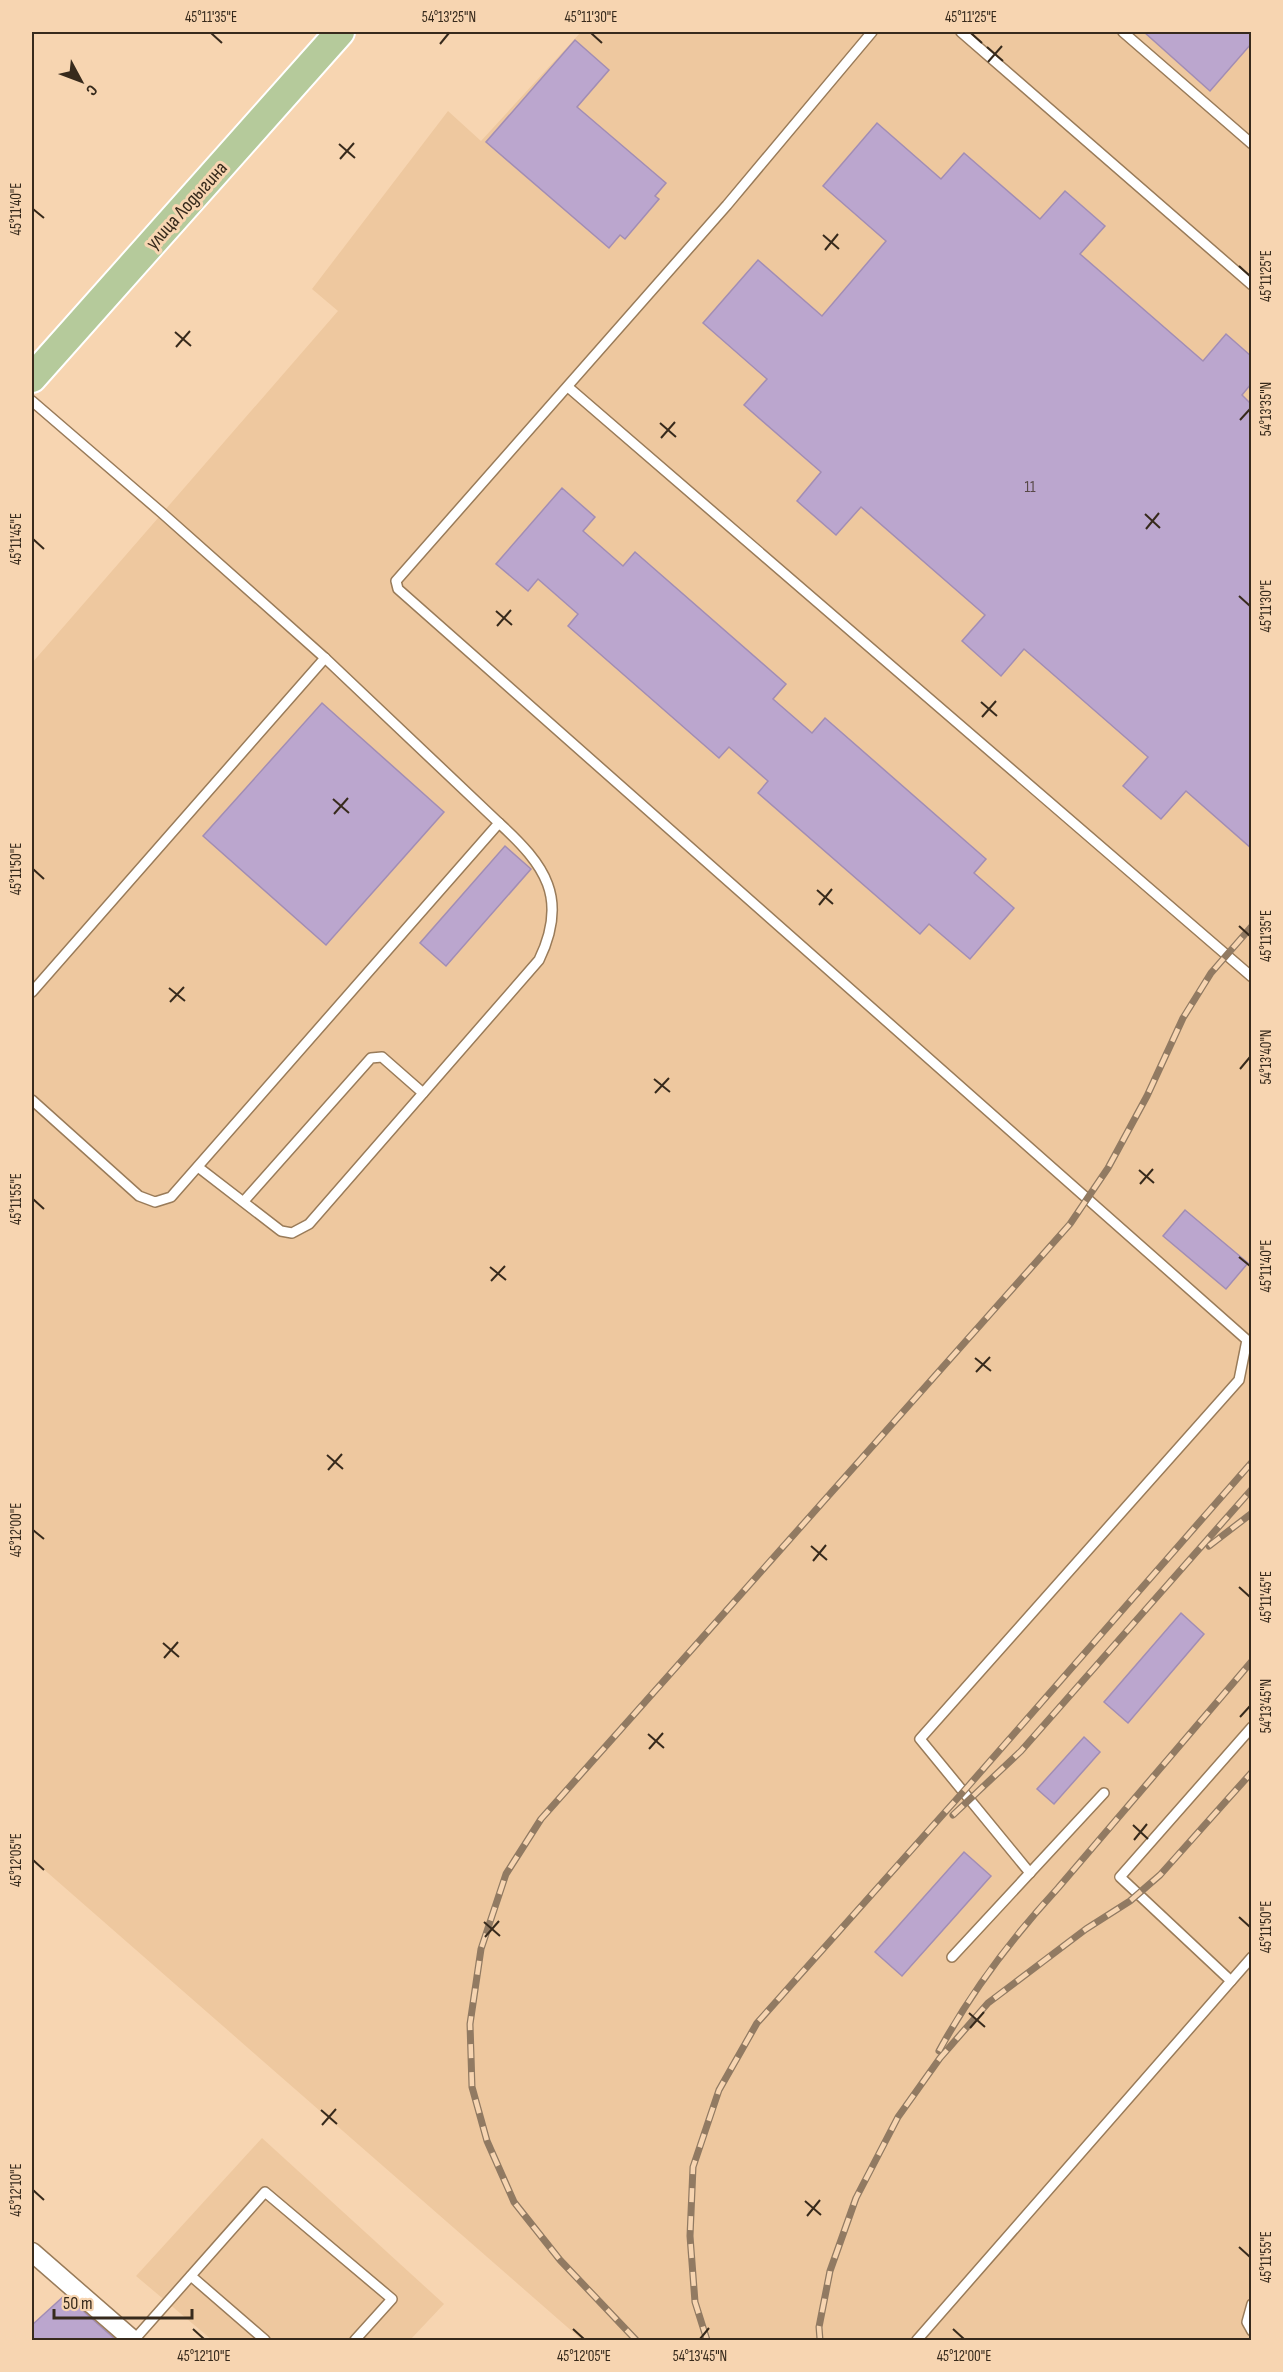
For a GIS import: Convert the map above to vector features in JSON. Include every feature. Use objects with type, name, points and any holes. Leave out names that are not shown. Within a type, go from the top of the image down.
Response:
[{"type":"main road","name":"улица Лодыгина","points":[[32,378],[340,32]]},
{"type":"street","points":[[32,2252],[133,2340]]},
{"type":"lane","points":[[872,32],[727,205],[396,581],[398,590],[1247,1340],[1239,1380],[920,1739],[1030,1873]]},
{"type":"lane","points":[[961,32],[1251,285]]},
{"type":"lane","points":[[1123,32],[1251,144]]},
{"type":"lane","points":[[568,387],[1251,977]]},
{"type":"lane","points":[[32,401],[325,658],[528,849],[543,870],[553,905],[550,938],[539,960],[309,1224],[292,1233],[281,1231],[198,1167]]},
{"type":"lane","points":[[32,992],[325,658]]},
{"type":"lane","points":[[32,1100],[139,1196],[155,1203],[171,1197],[500,823]]},
{"type":"lane","points":[[244,1202],[371,1058],[382,1057],[423,1093]]},
{"type":"lane","points":[[1231,1981],[1120,1877],[1251,1727]]},
{"type":"lane","points":[[952,1957],[1104,1793]]},
{"type":"lane","points":[[917,2340],[1251,1958]]},
{"type":"lane","points":[[133,2340],[266,2192],[392,2299],[356,2340]]},
{"type":"lane","points":[[191,2276],[265,2340]]},
{"type":"lane","points":[[1251,2304],[1246,2322],[1251,2331]]},
{"type":"shaded area","points":[[581,32],[1251,32],[1251,2340],[582,2340],[32,1859],[32,663],[338,311],[312,289],[448,111],[481,141]]},
{"type":"shaded area","points":[[262,2138],[444,2304],[410,2340],[212,2340],[136,2276]]},
{"type":"building","points":[[1144,32],[1251,32],[1251,44],[1210,91]]},
{"type":"building","points":[[575,40],[609,70],[577,107],[666,183],[655,196],[659,199],[625,239],[620,235],[609,248],[486,142]]},
{"type":"building","points":[[877,123],[941,179],[964,153],[1040,219],[1065,191],[1105,226],[1080,254],[1203,361],[1226,334],[1251,356],[1251,384],[1242,395],[1251,404],[1251,848],[1186,791],[1161,819],[1123,786],[1148,757],[1024,649],[1001,676],[962,641],[985,615],[861,507],[836,535],[797,501],[821,472],[744,405],[767,379],[703,323],[758,260],[822,316],[886,241],[823,186]]},
{"type":"building","points":[[562,488],[595,517],[583,531],[623,566],[635,552],[786,684],[773,699],[812,733],[825,718],[986,859],[974,873],[1014,908],[970,959],[929,924],[920,934],[758,793],[768,781],[729,747],[719,758],[568,626],[578,614],[538,579],[528,591],[496,564]]},
{"type":"building","points":[[322,703],[444,812],[326,945],[203,836]]},
{"type":"building","points":[[505,846],[531,869],[446,966],[420,943]]},
{"type":"building","points":[[1185,1210],[1248,1263],[1226,1289],[1163,1236]]},
{"type":"building","points":[[1181,1613],[1204,1634],[1128,1723],[1104,1702]]},
{"type":"building","points":[[1084,1737],[1100,1752],[1054,1804],[1037,1789]]},
{"type":"building","points":[[964,1852],[991,1876],[902,1976],[875,1952]]},
{"type":"building","points":[[65,2295],[116,2340],[32,2340],[32,2325]]},
{"type":"railway","points":[[636,2340],[560,2260],[514,2202],[487,2141],[472,2087],[470,2024],[481,1949],[506,1874],[541,1819],[1070,1224],[1108,1168],[1147,1096],[1183,1018],[1211,973],[1252,926]]},
{"type":"railway","points":[[707,2340],[695,2302],[690,2236],[693,2167],[719,2090],[757,2023],[1252,1462]]},
{"type":"railway","points":[[953,1815],[1021,1751],[1252,1489]]},
{"type":"railway","points":[[1209,1546],[1252,1513]]},
{"type":"railway","points":[[939,2051],[951,2029],[1009,1946],[1252,1661]]},
{"type":"railway","points":[[820,2340],[819,2327],[830,2271],[856,2198],[898,2117],[940,2058],[988,2003],[1086,1929],[1130,1901],[1160,1875],[1252,1772]]}]
